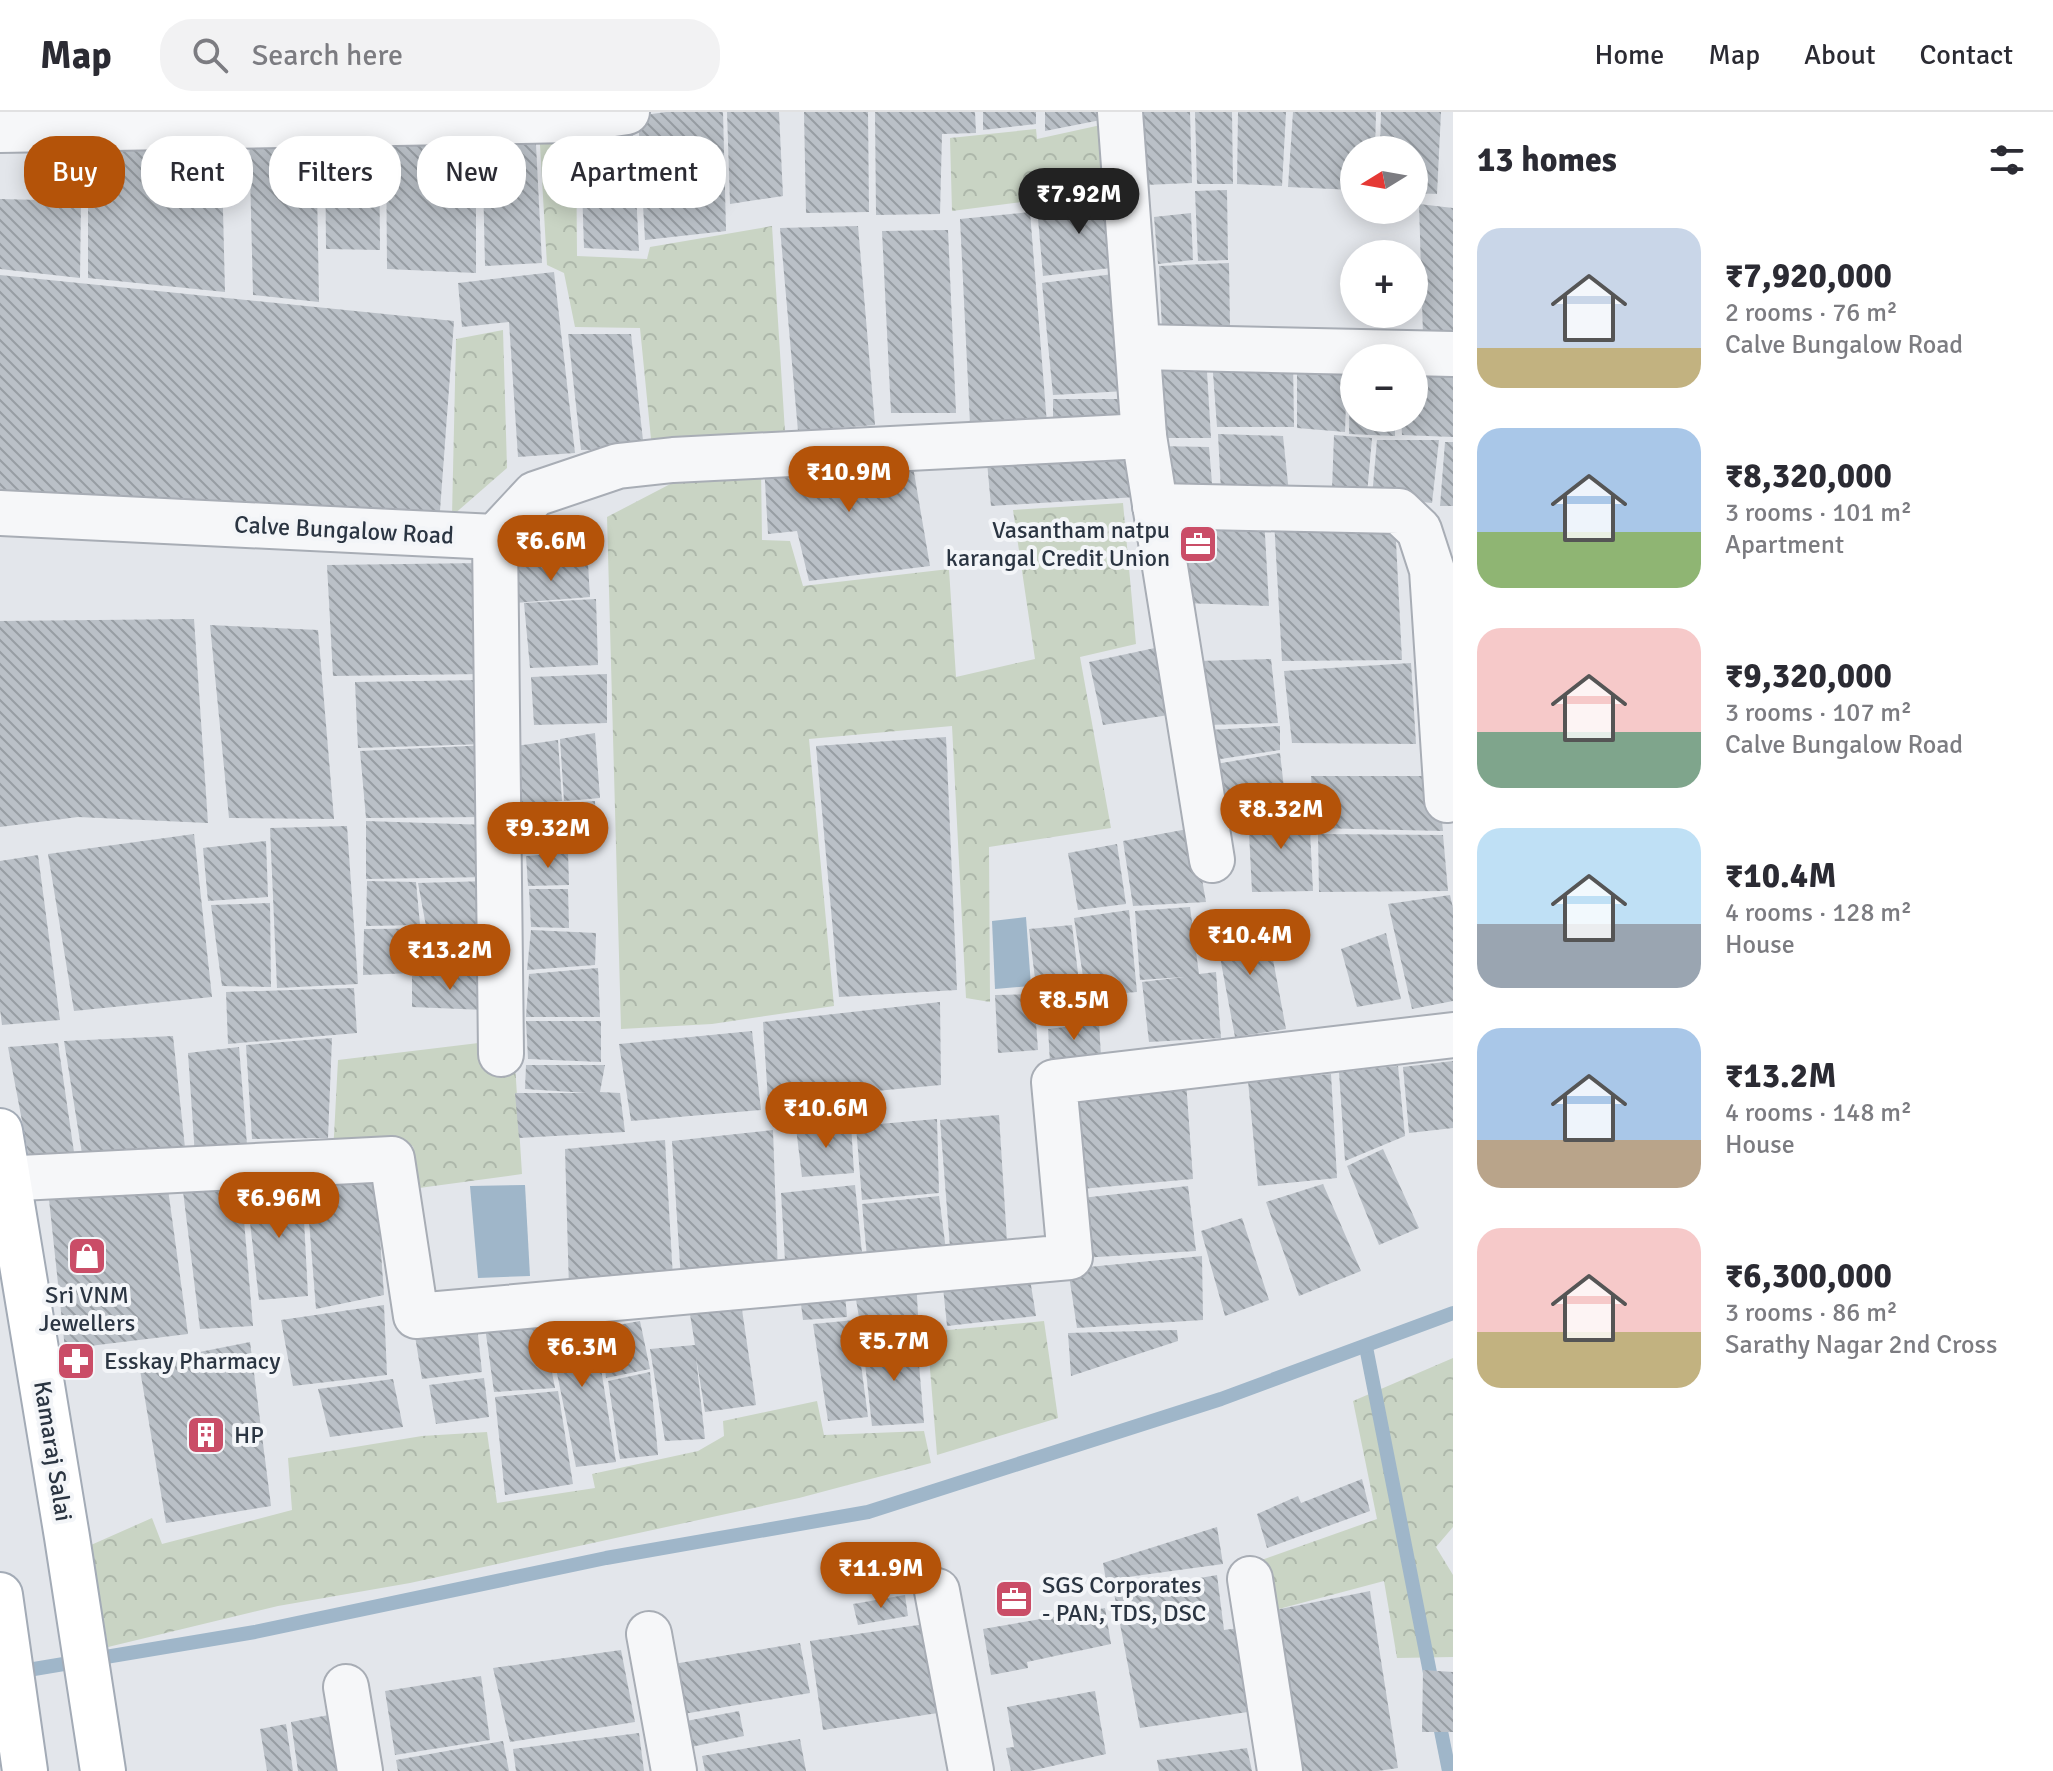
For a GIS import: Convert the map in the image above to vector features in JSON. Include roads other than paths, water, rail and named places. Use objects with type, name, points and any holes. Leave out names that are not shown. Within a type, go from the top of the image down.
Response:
[{"type":"main road","name":"Kamaraj Salai","points":[[0,1131],[7,1222],[67,1537],[102,1769]]},
{"type":"main road","points":[[0,1595],[25,1771]]},
{"type":"street","points":[[0,130],[573,120],[627,112]]},
{"type":"street","points":[[1120,112],[1144,436],[1212,860]]},
{"type":"street","points":[[1139,347],[1453,354]]},
{"type":"street","points":[[501,1054],[495,537],[535,494],[618,466],[673,460],[1144,436]]},
{"type":"street","points":[[1155,506],[1399,511],[1419,530],[1432,570],[1447,800]]},
{"type":"street","name":"Calve Bungalow Road","points":[[0,513],[495,537]]},
{"type":"street","points":[[4,1178],[392,1159],[416,1316],[1070,1257],[1054,1082],[1453,1035]]},
{"type":"street","points":[[1250,1579],[1280,1771]]},
{"type":"street","points":[[937,1591],[971,1771]]},
{"type":"street","points":[[649,1634],[674,1771]]},
{"type":"street","points":[[346,1687],[360,1771]]},
{"type":"water","points":[[1026,917],[1031,986],[995,989],[992,921]]},
{"type":"water","points":[[525,1185],[530,1276],[478,1278],[470,1186]]},
{"type":"waterway","points":[[16,1672],[255,1632],[606,1558],[868,1512],[1221,1399],[1453,1313]]},
{"type":"waterway","points":[[1366,1347],[1433,1688]]},
{"type":"waterway","points":[[1438,1716],[1449,1771]]},
{"type":"place","name":"Vasantham natpu karangal Credit Union","points":[[1198,544]]},
{"type":"place","name":"Sri VNM Jewellers","points":[[87,1256]]},
{"type":"place","name":"Esskay Pharmacy","points":[[76,1361]]},
{"type":"place","name":"HP","points":[[206,1435]]},
{"type":"place","name":"SGS Corporates - PAN, TDS, DSC","points":[[1014,1599]]}]
